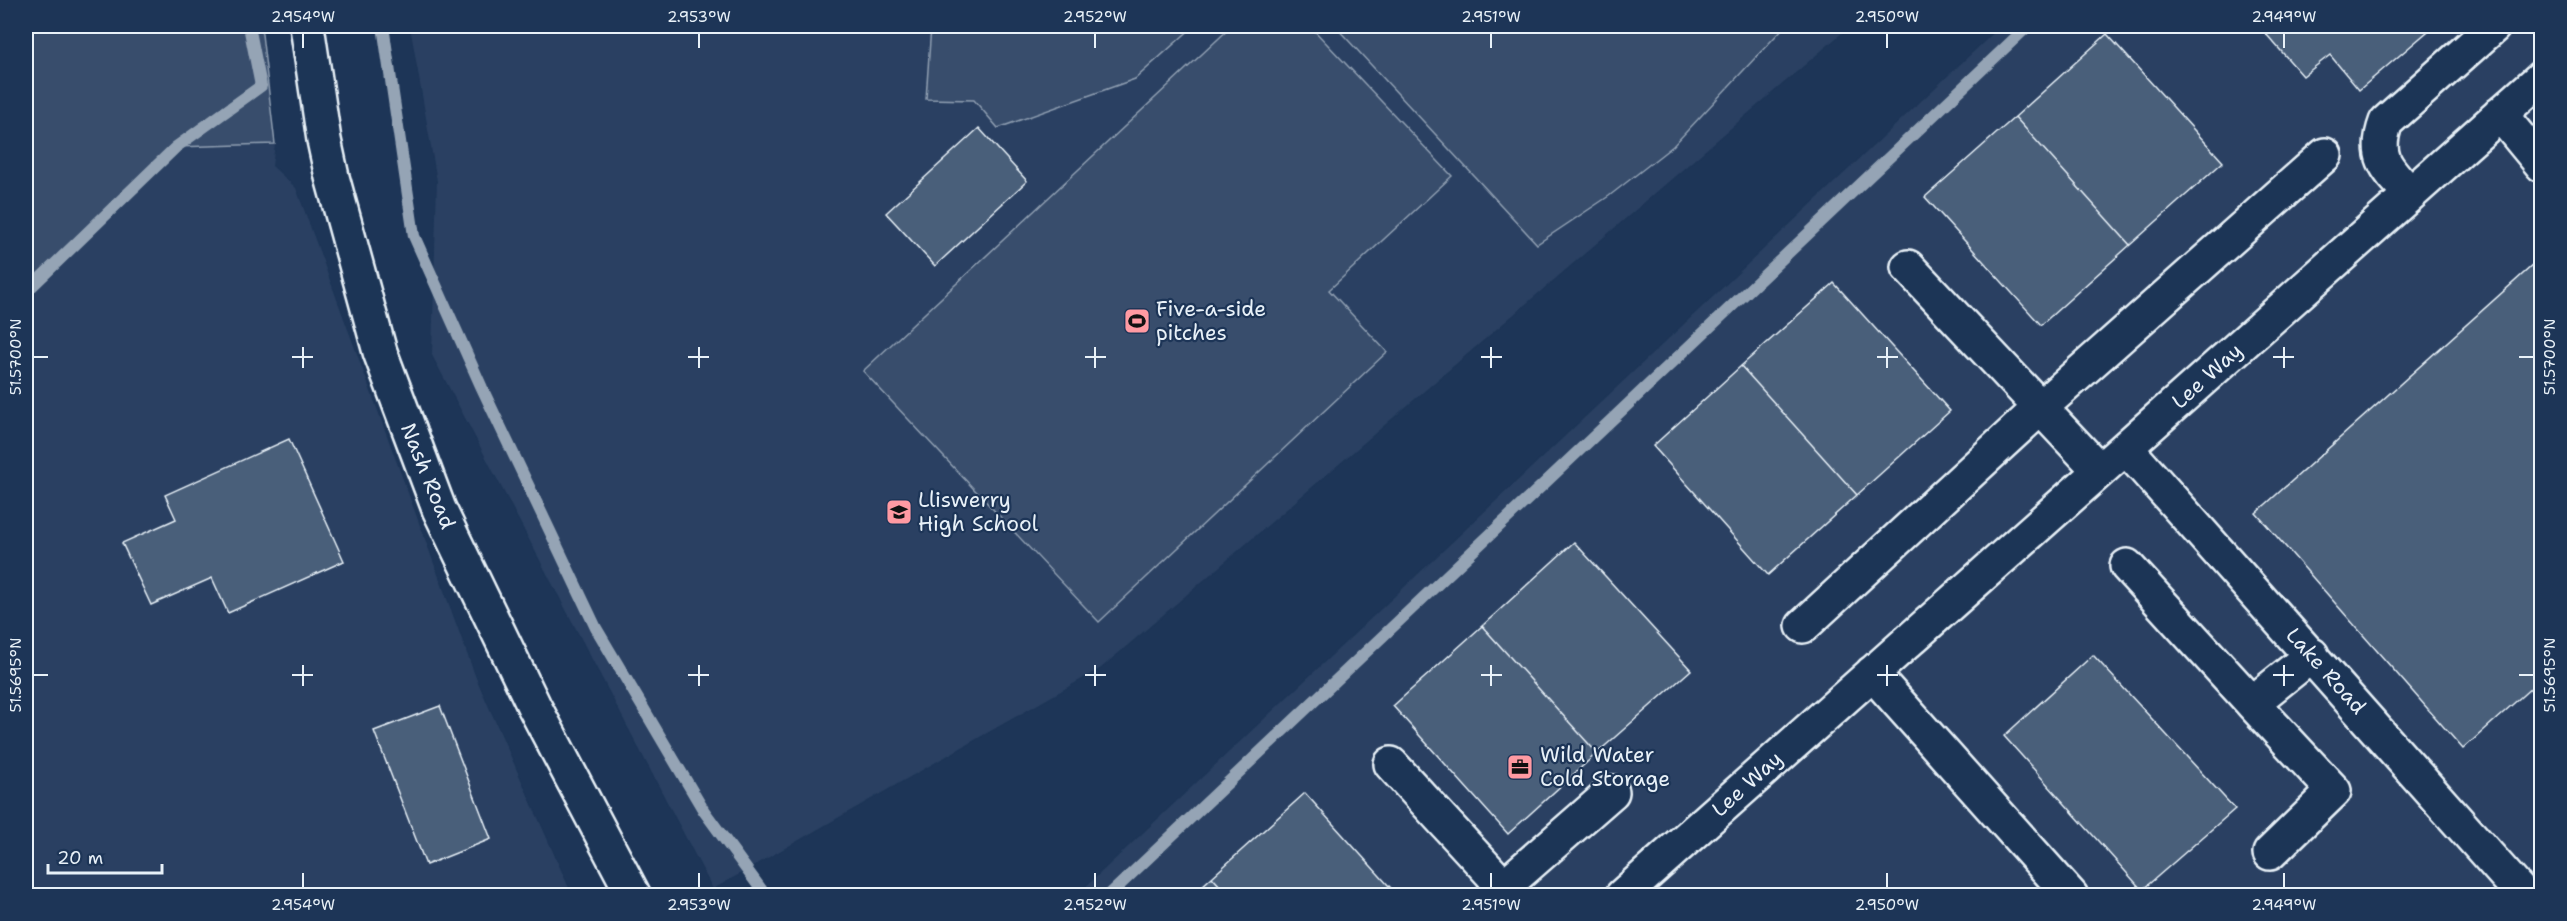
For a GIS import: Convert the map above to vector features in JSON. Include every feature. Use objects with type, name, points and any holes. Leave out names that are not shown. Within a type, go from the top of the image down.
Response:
[{"type":"street","name":"Nash Road","points":[[307,26],[324,140],[332,177],[384,363],[440,509],[534,706],[634,896]]},
{"type":"street","points":[[2410,193],[2389,171],[2382,158],[2380,139],[2386,122],[2494,26]]},
{"type":"street","name":"Lee Way","points":[[1622,896],[2541,77]]},
{"type":"street","points":[[2500,114],[2541,165]]},
{"type":"street","points":[[1803,626],[2040,408],[2325,155]]},
{"type":"street","points":[[1908,267],[2099,470]]},
{"type":"street","name":"Lake Road","points":[[2126,448],[2524,896]]},
{"type":"street","points":[[2127,566],[2334,791],[2270,853]]},
{"type":"street","points":[[2252,703],[2312,655]]},
{"type":"street","points":[[1872,673],[2071,896]]},
{"type":"street","points":[[1391,764],[1498,891],[1612,792]]},
{"type":"shaded area","points":[[26,26],[261,26],[275,144],[176,147],[26,292]]},
{"type":"shaded area","name":"Lliswerry High School","points":[[410,26],[1850,26],[1101,668],[713,889],[432,355],[437,181]]},
{"type":"shaded area","points":[[931,26],[1194,26],[1135,79],[998,128],[974,100],[926,99]]},
{"type":"shaded area","name":"Five-a-side pitches","points":[[1232,26],[1310,26],[1452,176],[1329,290],[1387,352],[1099,622],[863,371]]},
{"type":"shaded area","points":[[1335,26],[1785,26],[1673,146],[1609,196],[1537,244]]},
{"type":"shaded area","points":[[2001,26],[2541,26],[2541,895],[1076,896]]},
{"type":"shaded area","points":[[275,144],[272,166],[296,188],[476,678],[572,895],[26,896],[26,292],[176,147]]},
{"type":"building","points":[[2259,26],[2434,26],[2359,90],[2330,55],[2303,76]]},
{"type":"building","points":[[2107,34],[2223,162],[2130,245],[2015,117]]},
{"type":"building","points":[[2015,117],[2130,245],[2041,325],[1925,197]]},
{"type":"building","points":[[979,128],[1027,181],[935,266],[886,213]]},
{"type":"building","points":[[2542,257],[2542,678],[2463,749],[2256,513]]},
{"type":"building","points":[[1834,283],[1950,411],[1857,495],[1741,366]]},
{"type":"building","points":[[1741,366],[1857,495],[1768,575],[1653,446]]},
{"type":"building","points":[[289,439],[344,561],[228,613],[212,578],[151,605],[122,543],[176,519],[165,495]]},
{"type":"building","points":[[1574,542],[1691,670],[1597,753],[1482,626]]},
{"type":"building","points":[[1482,626],[1597,753],[1508,834],[1393,706]]},
{"type":"building","points":[[2093,655],[2235,809],[2142,890],[2004,736]]},
{"type":"building","points":[[440,706],[491,839],[426,865],[374,731]]},
{"type":"building","points":[[1305,793],[1398,896],[1229,896],[1212,877]]},
{"type":"building","points":[[1212,877],[1229,896],[1191,896]]},
{"type":"waterway","points":[[26,292],[176,147],[261,86],[249,26]]},
{"type":"waterway","points":[[383,26],[414,236],[482,388],[596,628],[704,811],[766,896]]},
{"type":"waterway","points":[[1108,896],[2028,26]]},
{"type":"place","name":"Five-a-side pitches","points":[[1137,321]]},
{"type":"place","name":"Lliswerry High School","points":[[899,512]]},
{"type":"place","name":"Wild Water Cold Storage","points":[[1520,767]]}]
